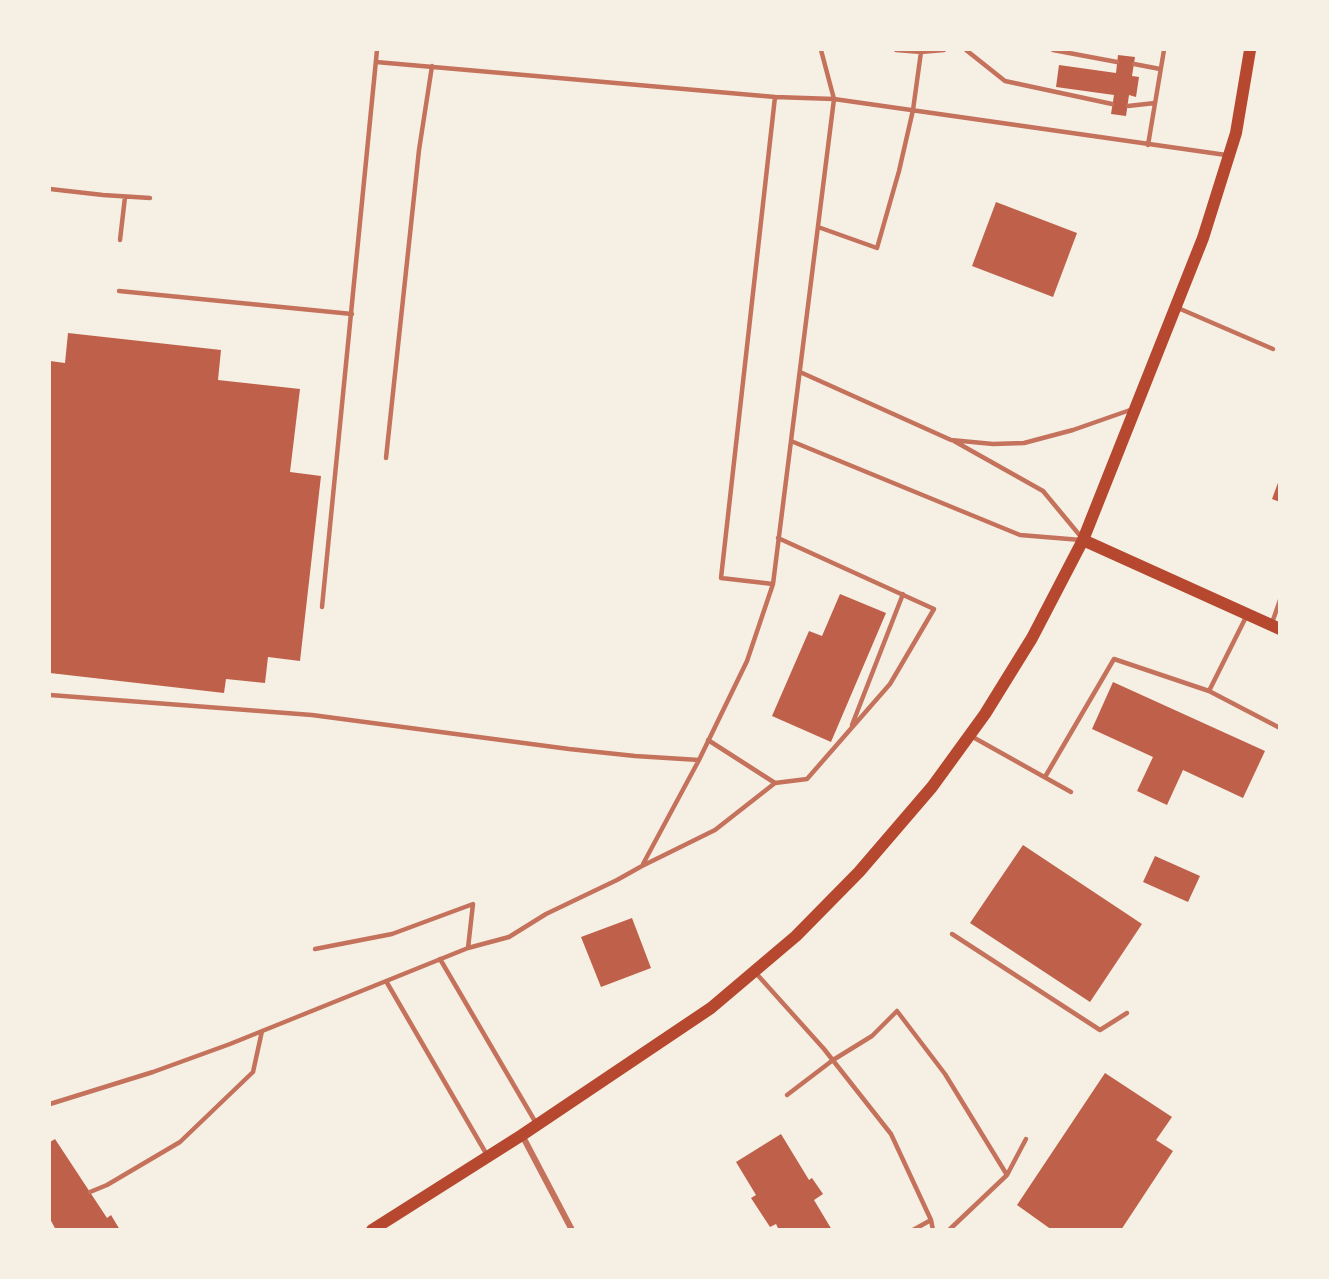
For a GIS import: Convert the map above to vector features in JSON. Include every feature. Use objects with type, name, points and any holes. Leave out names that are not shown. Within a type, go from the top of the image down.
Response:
[{"type":"main road","points":[[372,1230],[522,1135],[711,1008],[796,936],[859,872],[932,787],[985,714],[1032,638],[1083,540],[1203,238],[1236,134],[1250,50]]},
{"type":"main road","points":[[1083,540],[1275,627]]},
{"type":"street","points":[[522,1135],[572,1230]]},
{"type":"lane","points":[[322,607],[377,50]]},
{"type":"lane","points":[[642,866],[699,760],[747,661],[773,584],[834,99],[821,50]]},
{"type":"lane","points":[[896,50],[921,52],[944,50]]},
{"type":"lane","points":[[966,50],[1005,81],[1112,104]]},
{"type":"lane","points":[[1053,50],[1117,62]]},
{"type":"lane","points":[[1148,145],[1164,50]]},
{"type":"lane","points":[[818,227],[878,248],[913,110],[921,52]]},
{"type":"lane","points":[[376,62],[775,97],[834,99],[1229,156]]},
{"type":"lane","points":[[1134,64],[1160,69]]},
{"type":"lane","points":[[386,458],[419,150],[432,66]]},
{"type":"lane","points":[[773,584],[721,578],[775,97]]},
{"type":"lane","points":[[1128,105],[1155,103]]},
{"type":"lane","points":[[50,189],[150,198]]},
{"type":"lane","points":[[120,240],[125,197]]},
{"type":"lane","points":[[119,291],[352,314]]},
{"type":"lane","points":[[1175,307],[1273,349]]},
{"type":"lane","points":[[800,372],[951,440],[1043,491],[1083,540]]},
{"type":"lane","points":[[951,440],[993,444],[1024,443],[1073,430],[1135,409]]},
{"type":"lane","points":[[791,441],[1020,535],[1083,540]]},
{"type":"lane","points":[[50,1104],[153,1072],[468,948],[509,937],[546,914],[715,830],[775,783],[807,779],[890,684],[934,609],[778,538]]},
{"type":"lane","points":[[850,730],[903,594]]},
{"type":"lane","points":[[1275,627],[1280,600]]},
{"type":"lane","points":[[1209,691],[1248,614]]},
{"type":"lane","points":[[1045,777],[1114,659],[1209,691],[1280,728]]},
{"type":"lane","points":[[50,695],[312,715],[569,749],[699,760]]},
{"type":"lane","points":[[970,735],[1071,792]]},
{"type":"lane","points":[[708,740],[775,783]]},
{"type":"lane","points":[[315,949],[392,934],[473,904],[468,948]]},
{"type":"lane","points":[[952,934],[1100,1030],[1127,1012]]},
{"type":"lane","points":[[440,959],[537,1125]]},
{"type":"lane","points":[[754,971],[824,1049],[891,1134],[931,1220],[933,1230]]},
{"type":"lane","points":[[386,981],[488,1156]]},
{"type":"lane","points":[[787,1095],[833,1060],[872,1036],[897,1011],[945,1074],[1007,1175]]},
{"type":"lane","points":[[90,1192],[107,1185],[180,1142],[253,1072],[262,1031]]},
{"type":"lane","points":[[949,1230],[1007,1175],[1026,1138]]},
{"type":"lane","points":[[913,1230],[931,1220]]},
{"type":"building","points":[[1118,55],[1135,57],[1132,76],[1139,77],[1136,97],[1129,95],[1126,116],[1111,114],[1114,95],[1056,87],[1059,65],[1116,73]]},
{"type":"building","points":[[996,202],[1077,233],[1053,297],[972,266]]},
{"type":"building","points":[[68,333],[221,350],[218,380],[300,389],[290,472],[321,476],[300,661],[268,657],[265,683],[226,679],[224,693],[50,673],[50,361],[65,363]]},
{"type":"building","points":[[1280,480],[1280,502],[1272,499]]},
{"type":"building","points":[[840,594],[886,613],[831,742],[772,716],[809,631],[822,636]]},
{"type":"building","points":[[1113,682],[1265,751],[1243,798],[1183,770],[1167,805],[1137,791],[1153,757],[1092,729]]},
{"type":"building","points":[[1023,845],[1142,924],[1090,1002],[970,923]]},
{"type":"building","points":[[1155,856],[1200,876],[1188,902],[1143,882]]},
{"type":"building","points":[[632,918],[651,968],[601,987],[581,937]]},
{"type":"building","points":[[1105,1073],[1172,1117],[1156,1140],[1173,1151],[1121,1230],[1052,1230],[1017,1205]]},
{"type":"building","points":[[781,1134],[809,1180],[812,1178],[823,1194],[814,1200],[832,1230],[779,1230],[776,1224],[770,1227],[751,1198],[756,1195],[736,1162]]},
{"type":"building","points":[[55,1139],[107,1218],[111,1215],[120,1230],[56,1230],[50,1219],[50,1142]]}]
